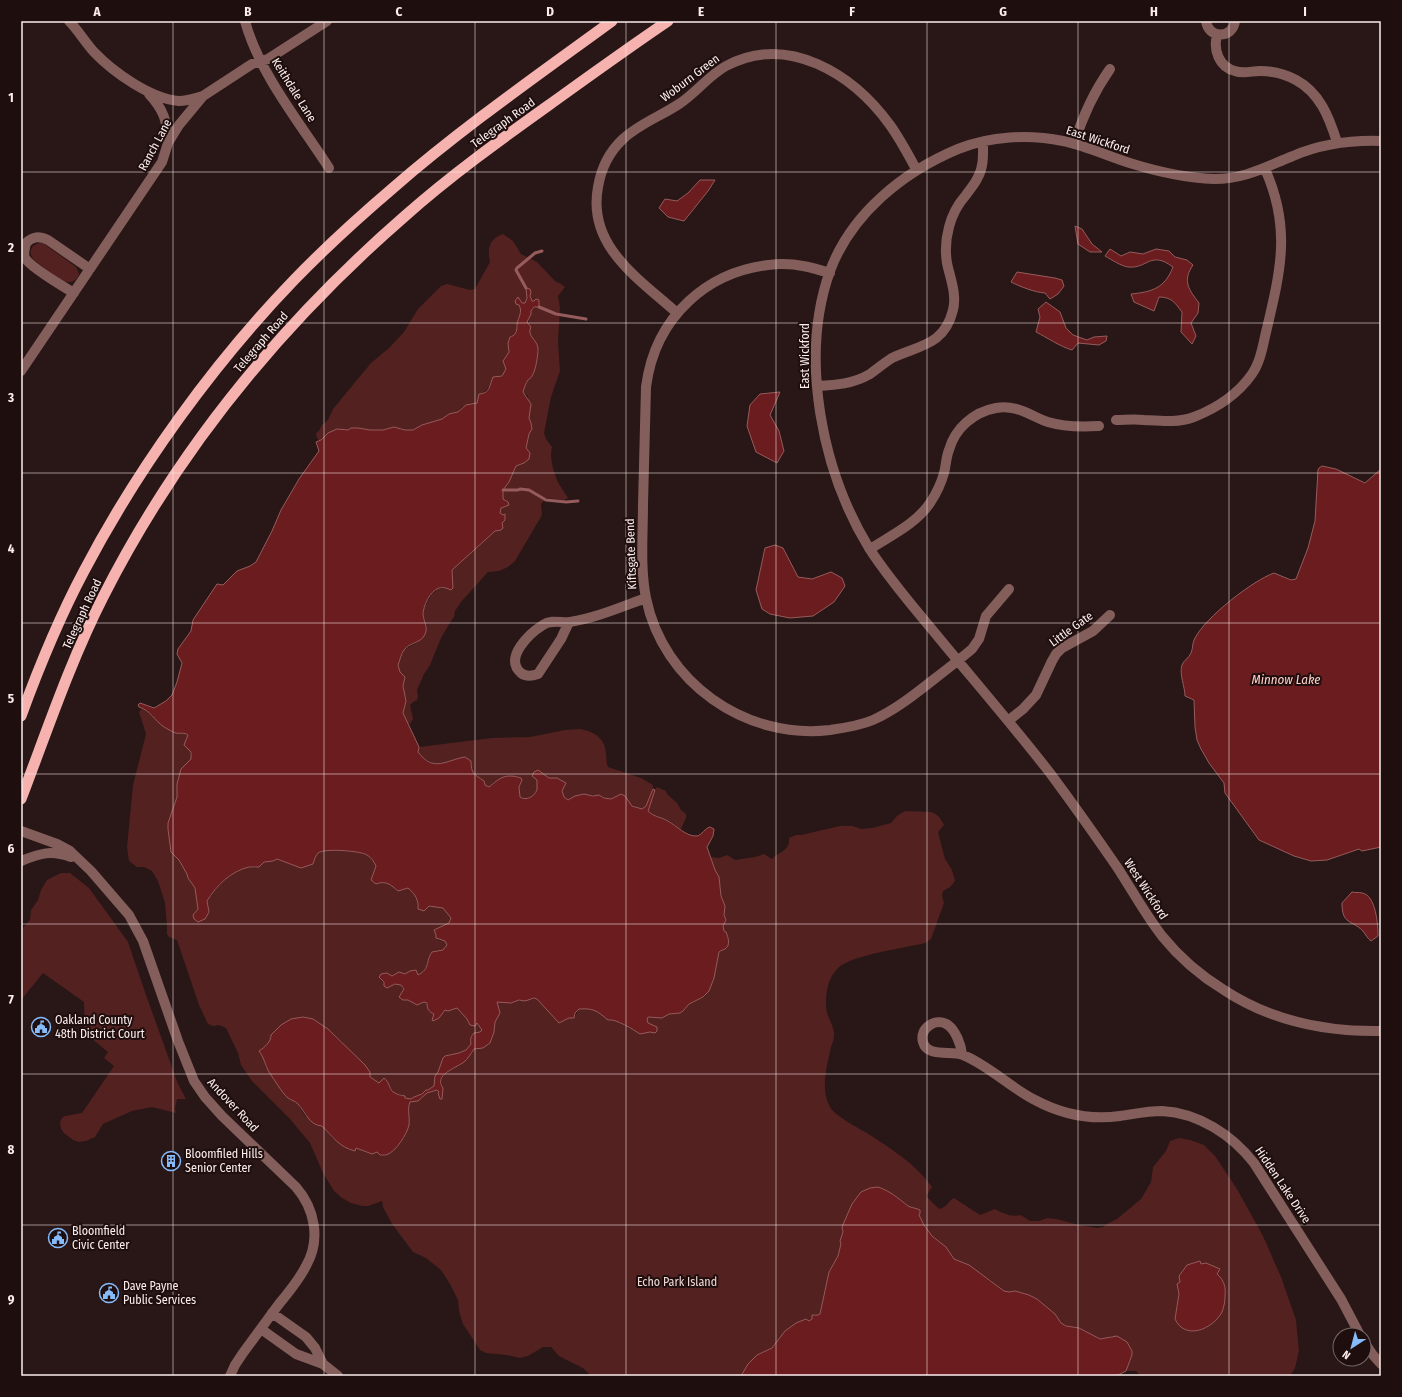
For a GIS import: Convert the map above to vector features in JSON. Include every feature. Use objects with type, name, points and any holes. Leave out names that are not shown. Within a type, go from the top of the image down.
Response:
[{"type":"highway","name":"Telegraph Road","points":[[21,716],[56,629],[94,551],[144,469],[190,405],[231,352],[294,280],[393,188],[465,130],[612,21]]},
{"type":"highway","name":"Telegraph Road","points":[[21,799],[74,659],[93,617],[118,569],[162,495],[202,437],[259,363],[305,311],[338,277],[429,195],[498,142],[668,21]]},
{"type":"street","points":[[69,21],[104,62],[148,92],[162,98],[180,101],[203,96]]},
{"type":"street","name":"Keithdale Lane","points":[[245,21],[251,42],[270,79],[330,168]]},
{"type":"street","name":"Ranch Lane","points":[[21,371],[162,162],[168,142],[179,125],[203,96],[252,64],[268,59],[327,21]]},
{"type":"street","points":[[1206,21],[1208,28],[1221,35],[1230,32],[1235,21]]},
{"type":"street","points":[[1217,34],[1215,47],[1217,55],[1221,62],[1228,68],[1235,71],[1274,72],[1285,75],[1304,85],[1312,92],[1326,111],[1337,142]]},
{"type":"street","name":"Woburn Green","points":[[677,313],[627,268],[609,248],[598,217],[596,201],[599,180],[608,158],[621,140],[638,127],[681,103],[715,72],[746,58],[771,54],[796,56],[822,66],[849,83],[876,108],[889,124],[916,169]]},
{"type":"street","points":[[1074,144],[1087,108],[1110,69]]},
{"type":"street","points":[[148,92],[157,102],[165,116],[168,127],[168,142]]},
{"type":"street","name":"East Wickford","points":[[957,661],[906,598],[870,549],[858,529],[847,505],[833,465],[822,423],[817,386],[817,332],[819,312],[830,273],[839,252],[865,215],[889,190],[916,169],[932,160],[955,150],[1004,138],[1054,140],[1074,144],[1154,170],[1198,178],[1232,178],[1246,175],[1265,169],[1293,156],[1337,142],[1364,140],[1381,141]]},
{"type":"street","points":[[817,386],[840,385],[862,378],[892,358],[927,345],[936,339],[943,331],[953,310],[954,300],[954,288],[946,252],[947,234],[951,220],[957,208],[979,177],[983,161],[983,142]]},
{"type":"street","points":[[1116,420],[1177,421],[1194,417],[1219,405],[1230,397],[1253,372],[1261,352],[1276,289],[1281,258],[1282,239],[1279,214],[1272,185],[1265,169]]},
{"type":"street","points":[[74,294],[34,267],[25,259],[24,251],[26,243],[30,239],[42,237],[90,269]]},
{"type":"street","name":"Kiftsgate Bend","points":[[830,273],[796,265],[780,264],[747,269],[726,276],[714,282],[690,299],[667,327],[656,349],[650,366],[646,387],[643,577],[646,598],[654,624],[668,651],[677,665],[695,686],[714,702],[730,711],[774,728],[797,731],[824,731],[847,728],[872,720],[903,703],[972,649],[976,644],[986,616],[1009,589]]},
{"type":"street","points":[[870,549],[912,522],[929,504],[940,485],[951,442],[963,425],[979,414],[997,407],[1008,408],[1026,412],[1047,422],[1055,424],[1069,426],[1099,426]]},
{"type":"street","points":[[568,622],[561,639],[538,674],[531,676],[524,675],[517,670],[514,659],[516,653],[535,631],[543,625],[550,622],[568,622],[586,618],[646,598]]},
{"type":"street","name":"Little Gate","points":[[1008,721],[1023,709],[1036,695],[1056,654],[1062,648],[1093,631],[1110,615]]},
{"type":"street","name":"West Wickford","points":[[957,661],[1008,721],[1073,804],[1162,935],[1176,951],[1197,970],[1236,997],[1261,1010],[1290,1020],[1330,1029],[1381,1031]]},
{"type":"street","name":"Andover Road","points":[[21,832],[57,844],[70,851],[91,871],[129,914],[143,941],[188,1069],[199,1090],[222,1116],[296,1187],[310,1207],[315,1228],[313,1248],[310,1259],[302,1274],[235,1365],[230,1376]]},
{"type":"street","name":"Andover Road","points":[[21,861],[52,852],[77,859]]},
{"type":"street","name":"Hidden Lake Drive","points":[[962,1054],[1034,1100],[1062,1111],[1088,1117],[1120,1116],[1149,1112],[1177,1113],[1205,1123],[1233,1140],[1245,1151],[1254,1163],[1341,1299],[1356,1327]]},
{"type":"street","points":[[272,1313],[306,1337],[315,1348],[323,1364]]},
{"type":"street","points":[[261,1329],[296,1354],[323,1364],[338,1376]]},
{"type":"street","points":[[1372,1354],[1381,1364]]},
{"type":"green space","points":[[503,234],[513,241],[521,254],[537,262],[555,281],[565,287],[558,296],[560,308],[558,342],[560,371],[551,397],[544,433],[546,439],[552,447],[552,466],[555,476],[568,498],[564,500],[546,498],[541,504],[542,515],[515,561],[508,567],[499,571],[488,572],[461,602],[441,638],[430,665],[424,674],[417,690],[417,700],[410,705],[413,719],[410,724],[403,713],[406,701],[403,686],[405,677],[400,672],[398,665],[404,650],[418,642],[427,626],[423,615],[424,608],[432,594],[438,589],[453,588],[452,570],[495,531],[501,530],[503,515],[500,513],[501,508],[507,506],[508,502],[503,499],[503,490],[509,482],[516,466],[524,463],[525,448],[532,429],[529,418],[528,396],[523,392],[536,364],[538,354],[538,350],[530,333],[529,326],[531,311],[536,307],[530,296],[530,289],[526,288],[527,298],[525,303],[522,303],[519,299],[521,317],[517,322],[515,334],[509,344],[509,352],[505,357],[505,371],[502,375],[498,376],[477,403],[462,407],[458,412],[422,425],[414,430],[405,430],[394,427],[383,430],[358,428],[351,428],[348,430],[337,429],[328,433],[321,440],[317,438],[316,433],[328,420],[333,409],[371,363],[389,348],[404,332],[418,309],[441,286],[447,284],[470,290],[475,289],[490,262],[490,245],[498,236]]},
{"type":"green space","points":[[40,243],[44,244],[76,267],[79,274],[76,279],[69,282],[64,281],[33,259],[31,249],[34,245]]},
{"type":"green space","name":"Echo Park Island","points":[[142,708],[169,730],[175,733],[188,735],[191,759],[181,769],[177,784],[177,797],[168,823],[168,829],[171,852],[179,860],[195,888],[198,909],[193,915],[194,919],[198,922],[209,912],[207,902],[215,890],[234,873],[248,868],[255,868],[264,862],[277,859],[301,868],[313,864],[318,853],[321,851],[334,850],[356,852],[367,855],[372,859],[376,866],[371,879],[376,884],[386,883],[398,891],[408,888],[416,897],[418,909],[424,911],[429,906],[443,908],[451,918],[449,923],[436,935],[438,940],[445,941],[447,945],[443,950],[432,952],[425,970],[418,975],[410,971],[405,974],[399,972],[392,976],[387,973],[381,974],[379,977],[387,988],[395,984],[401,985],[408,999],[417,1005],[424,1001],[434,1014],[432,1020],[439,1018],[445,1010],[457,1008],[467,1019],[470,1025],[477,1023],[482,1030],[472,1043],[462,1052],[443,1058],[434,1086],[411,1099],[407,1099],[401,1094],[396,1094],[391,1091],[387,1081],[384,1078],[379,1083],[370,1077],[365,1065],[328,1029],[313,1019],[286,1022],[272,1035],[263,1054],[265,1065],[288,1098],[297,1103],[305,1116],[319,1126],[322,1126],[332,1138],[352,1150],[359,1149],[369,1153],[377,1152],[380,1155],[390,1152],[399,1145],[408,1130],[410,1102],[421,1099],[427,1093],[437,1090],[439,1092],[442,1091],[441,1080],[444,1076],[449,1071],[460,1065],[474,1049],[478,1049],[494,1032],[495,1022],[500,1013],[497,1002],[537,999],[559,1023],[569,1018],[574,1018],[579,1009],[588,1008],[601,1013],[606,1018],[617,1021],[640,1034],[650,1032],[655,1033],[651,1025],[648,1023],[648,1017],[656,1018],[669,1014],[680,1013],[689,1004],[704,997],[709,991],[719,952],[729,941],[723,926],[726,920],[724,916],[725,906],[721,896],[719,877],[710,857],[719,858],[727,855],[735,860],[764,854],[772,859],[788,846],[789,838],[796,835],[840,826],[852,826],[862,829],[872,828],[891,823],[897,816],[905,811],[931,812],[936,814],[944,825],[938,832],[945,859],[952,870],[955,881],[950,887],[943,891],[942,896],[944,903],[931,939],[925,943],[879,952],[845,963],[838,968],[828,985],[826,994],[826,1008],[834,1032],[825,1077],[825,1093],[830,1107],[852,1125],[894,1151],[918,1171],[932,1187],[926,1196],[939,1209],[944,1207],[954,1198],[980,1215],[995,1209],[1008,1215],[1021,1215],[1030,1221],[1039,1221],[1047,1218],[1097,1228],[1103,1227],[1117,1219],[1141,1199],[1151,1182],[1153,1167],[1166,1151],[1170,1141],[1179,1138],[1204,1145],[1215,1156],[1237,1189],[1263,1236],[1281,1277],[1296,1320],[1299,1351],[1295,1368],[1290,1376],[1141,1376],[1136,1371],[1126,1371],[1132,1356],[1129,1345],[1113,1336],[1100,1339],[1079,1328],[1069,1327],[1061,1323],[1055,1314],[1037,1299],[1015,1291],[1004,1291],[965,1263],[954,1259],[937,1239],[932,1236],[914,1208],[910,1207],[893,1194],[842,1230],[843,1232],[838,1256],[829,1272],[820,1314],[814,1314],[812,1319],[809,1321],[796,1323],[785,1331],[772,1348],[760,1353],[748,1364],[741,1376],[591,1376],[583,1368],[559,1356],[551,1347],[543,1347],[528,1356],[520,1358],[486,1353],[480,1350],[463,1324],[459,1311],[458,1300],[441,1270],[426,1258],[413,1252],[392,1224],[383,1207],[382,1201],[368,1206],[362,1206],[351,1203],[334,1191],[323,1173],[310,1143],[290,1119],[252,1081],[241,1065],[238,1053],[226,1028],[219,1025],[213,1026],[208,1024],[199,1005],[177,940],[169,937],[167,934],[165,903],[158,881],[152,871],[144,867],[137,867],[129,861],[127,847],[133,785],[146,734],[139,712]],"holes":[[[1200,1261],[1201,1264],[1211,1265],[1220,1269],[1217,1274],[1223,1280],[1225,1287],[1225,1301],[1211,1324],[1201,1330],[1175,1319],[1179,1294],[1178,1286],[1180,1282],[1180,1274],[1187,1265]]]},
{"type":"green space","points":[[580,729],[595,734],[604,744],[608,767],[641,778],[653,785],[650,798],[642,809],[630,804],[625,796],[618,796],[608,799],[599,795],[581,795],[568,800],[564,797],[562,791],[566,783],[557,778],[549,778],[543,773],[537,780],[537,790],[534,795],[525,799],[520,797],[519,790],[522,781],[494,782],[489,787],[485,785],[484,781],[474,773],[471,761],[459,758],[442,764],[435,764],[422,757],[418,752],[419,747],[492,738],[530,737],[565,730]]},
{"type":"green space","points":[[657,787],[666,791],[667,794],[686,814],[686,818],[681,829],[671,822],[648,811]]},
{"type":"green space","points":[[61,873],[70,873],[89,888],[128,942],[178,1084],[186,1099],[177,1099],[175,1109],[176,1113],[152,1107],[132,1111],[103,1124],[95,1137],[79,1142],[73,1140],[64,1133],[61,1129],[60,1122],[65,1116],[82,1113],[114,1066],[104,1058],[108,1052],[85,1033],[84,1002],[43,973],[21,1000],[21,930],[30,920],[31,910],[38,900],[41,890],[47,880]]},
{"type":"water","points":[[700,180],[715,180],[684,221],[668,217],[659,208],[665,199],[677,201],[688,193]]},
{"type":"water","points":[[1075,226],[1082,229],[1092,244],[1102,252],[1090,252],[1078,244]]},
{"type":"water","points":[[1110,249],[1121,256],[1130,252],[1143,254],[1156,249],[1169,251],[1175,257],[1187,260],[1193,265],[1187,281],[1192,294],[1199,303],[1198,313],[1191,323],[1196,336],[1192,344],[1181,332],[1182,312],[1173,301],[1167,298],[1159,297],[1154,311],[1134,302],[1131,294],[1157,288],[1166,280],[1173,267],[1165,262],[1154,260],[1135,267],[1128,267],[1116,263],[1105,256]]},
{"type":"water","points":[[1017,272],[1062,280],[1064,286],[1058,294],[1050,299],[1045,293],[1036,292],[1011,282]]},
{"type":"water","points":[[526,288],[530,289],[532,301],[536,299],[539,300],[539,307],[534,307],[527,322],[531,327],[530,333],[538,349],[535,370],[532,377],[528,380],[523,392],[531,404],[529,418],[532,429],[529,434],[526,448],[530,453],[529,459],[516,466],[509,482],[503,490],[503,499],[508,502],[509,505],[501,508],[500,513],[503,515],[505,514],[505,520],[502,523],[503,528],[495,531],[452,570],[453,588],[451,590],[439,588],[433,592],[424,607],[423,615],[426,628],[424,636],[404,650],[398,665],[400,672],[405,677],[403,686],[406,701],[403,713],[419,747],[418,752],[424,758],[429,762],[440,764],[465,757],[471,761],[474,773],[484,781],[485,785],[489,787],[503,777],[511,776],[521,778],[522,780],[519,787],[520,797],[525,799],[530,798],[537,790],[537,780],[532,776],[534,772],[538,770],[549,778],[557,778],[566,783],[562,791],[564,797],[568,800],[575,796],[584,794],[593,796],[599,795],[604,798],[611,799],[621,794],[625,796],[632,806],[642,809],[646,806],[653,789],[655,790],[648,811],[650,813],[668,821],[685,833],[693,836],[699,835],[710,827],[714,829],[713,836],[707,847],[719,877],[721,896],[725,906],[724,915],[726,920],[723,926],[724,931],[728,936],[728,945],[725,949],[719,952],[714,978],[709,991],[703,997],[689,1004],[680,1013],[669,1014],[662,1018],[648,1017],[648,1023],[657,1027],[657,1031],[655,1033],[650,1032],[640,1034],[615,1021],[608,1020],[598,1012],[588,1009],[579,1009],[575,1013],[574,1018],[569,1018],[559,1023],[537,999],[534,998],[525,1001],[519,1000],[511,1003],[497,1002],[500,1013],[495,1022],[494,1032],[490,1043],[483,1048],[474,1049],[465,1061],[443,1076],[441,1079],[443,1088],[442,1099],[440,1099],[439,1092],[437,1090],[427,1093],[418,1101],[410,1102],[409,1125],[397,1147],[386,1155],[380,1155],[377,1152],[372,1154],[356,1148],[355,1151],[340,1144],[322,1126],[311,1121],[296,1102],[286,1096],[269,1072],[259,1051],[267,1044],[271,1035],[281,1025],[291,1019],[303,1017],[313,1019],[328,1029],[365,1065],[370,1072],[370,1077],[379,1083],[384,1078],[396,1094],[411,1099],[434,1086],[435,1076],[443,1058],[445,1056],[466,1050],[471,1044],[471,1036],[482,1030],[477,1023],[475,1026],[470,1025],[467,1019],[457,1008],[448,1011],[445,1010],[439,1018],[433,1021],[434,1014],[427,1007],[427,1003],[424,1002],[417,1005],[408,1000],[403,1000],[399,997],[404,989],[401,985],[395,984],[387,988],[384,986],[384,982],[379,977],[381,974],[387,973],[392,976],[399,972],[405,974],[416,970],[418,975],[425,970],[432,952],[443,950],[447,945],[445,941],[436,938],[434,930],[449,923],[451,918],[443,908],[429,906],[424,911],[418,909],[416,897],[408,888],[398,891],[386,883],[376,884],[371,880],[376,866],[372,859],[367,855],[356,852],[334,850],[321,851],[318,853],[313,864],[301,868],[277,859],[264,862],[259,867],[249,867],[236,872],[219,885],[211,895],[207,901],[209,912],[205,919],[198,922],[194,919],[193,915],[198,909],[195,888],[179,860],[171,852],[168,829],[168,823],[177,797],[177,784],[181,769],[191,759],[191,752],[184,745],[188,735],[174,733],[164,727],[138,705],[140,703],[154,708],[166,701],[172,695],[182,663],[177,654],[178,649],[191,631],[193,620],[217,584],[223,585],[237,571],[256,562],[281,510],[299,479],[319,451],[316,442],[321,440],[328,433],[337,429],[348,430],[351,428],[358,428],[383,430],[394,427],[405,430],[413,430],[422,425],[442,419],[449,414],[458,412],[466,405],[477,403],[479,394],[483,394],[487,390],[493,377],[502,376],[506,369],[503,361],[509,352],[508,343],[510,337],[516,333],[520,313],[519,305],[516,304],[515,301],[518,297],[522,303],[525,303],[527,298]]},
{"type":"water","points":[[1046,302],[1060,312],[1066,328],[1073,335],[1087,340],[1094,337],[1107,336],[1106,341],[1099,345],[1078,343],[1072,350],[1036,332],[1040,317],[1038,309]]},
{"type":"water","points":[[780,392],[770,415],[779,431],[784,451],[777,463],[756,452],[747,426],[750,405],[760,394]]},
{"type":"water","name":"Minnow Lake","points":[[1322,466],[1336,469],[1365,483],[1381,469],[1381,847],[1362,851],[1359,849],[1327,860],[1311,861],[1294,856],[1259,840],[1225,793],[1224,783],[1209,763],[1197,740],[1194,700],[1185,696],[1181,669],[1183,663],[1191,653],[1194,640],[1201,630],[1219,610],[1230,601],[1265,577],[1274,573],[1291,580],[1296,579],[1308,548],[1315,521],[1318,470]]},
{"type":"water","points":[[775,545],[783,548],[798,577],[812,579],[831,572],[842,578],[845,586],[834,602],[813,616],[790,618],[770,614],[762,609],[756,590],[765,548]]},
{"type":"water","points":[[1352,892],[1367,895],[1373,905],[1377,918],[1378,936],[1371,941],[1359,927],[1345,918],[1342,910],[1342,903]]},
{"type":"water","points":[[878,1187],[890,1193],[908,1206],[920,1210],[919,1215],[924,1225],[932,1236],[946,1247],[954,1259],[969,1265],[1004,1291],[1015,1291],[1037,1299],[1055,1314],[1061,1323],[1066,1326],[1079,1328],[1100,1339],[1117,1336],[1127,1342],[1132,1351],[1132,1355],[1126,1371],[1118,1375],[1103,1376],[741,1376],[748,1364],[757,1355],[772,1348],[785,1331],[796,1323],[806,1319],[809,1321],[812,1319],[812,1315],[820,1314],[829,1272],[838,1256],[843,1232],[842,1227],[852,1204],[861,1192],[870,1188]]},
{"type":"water","points":[[1200,1261],[1201,1264],[1206,1263],[1220,1269],[1217,1274],[1224,1284],[1225,1302],[1222,1312],[1212,1323],[1199,1330],[1185,1330],[1175,1319],[1179,1294],[1177,1284],[1180,1282],[1179,1276],[1187,1265]]},
{"type":"waterway","points":[[526,288],[516,270],[535,253],[542,251]]},
{"type":"waterway","points":[[539,307],[556,314],[586,319]]},
{"type":"waterway","points":[[503,490],[529,490],[546,500],[566,502],[578,501]]},
{"type":"place","name":"Oakland County 48th District Court","points":[[41,1027]]},
{"type":"place","name":"Bloomfiled Hills Senior Center","points":[[171,1161]]},
{"type":"place","name":"Bloomfield Civic Center","points":[[58,1238]]},
{"type":"place","name":"Dave Payne Public Services","points":[[109,1293]]}]
